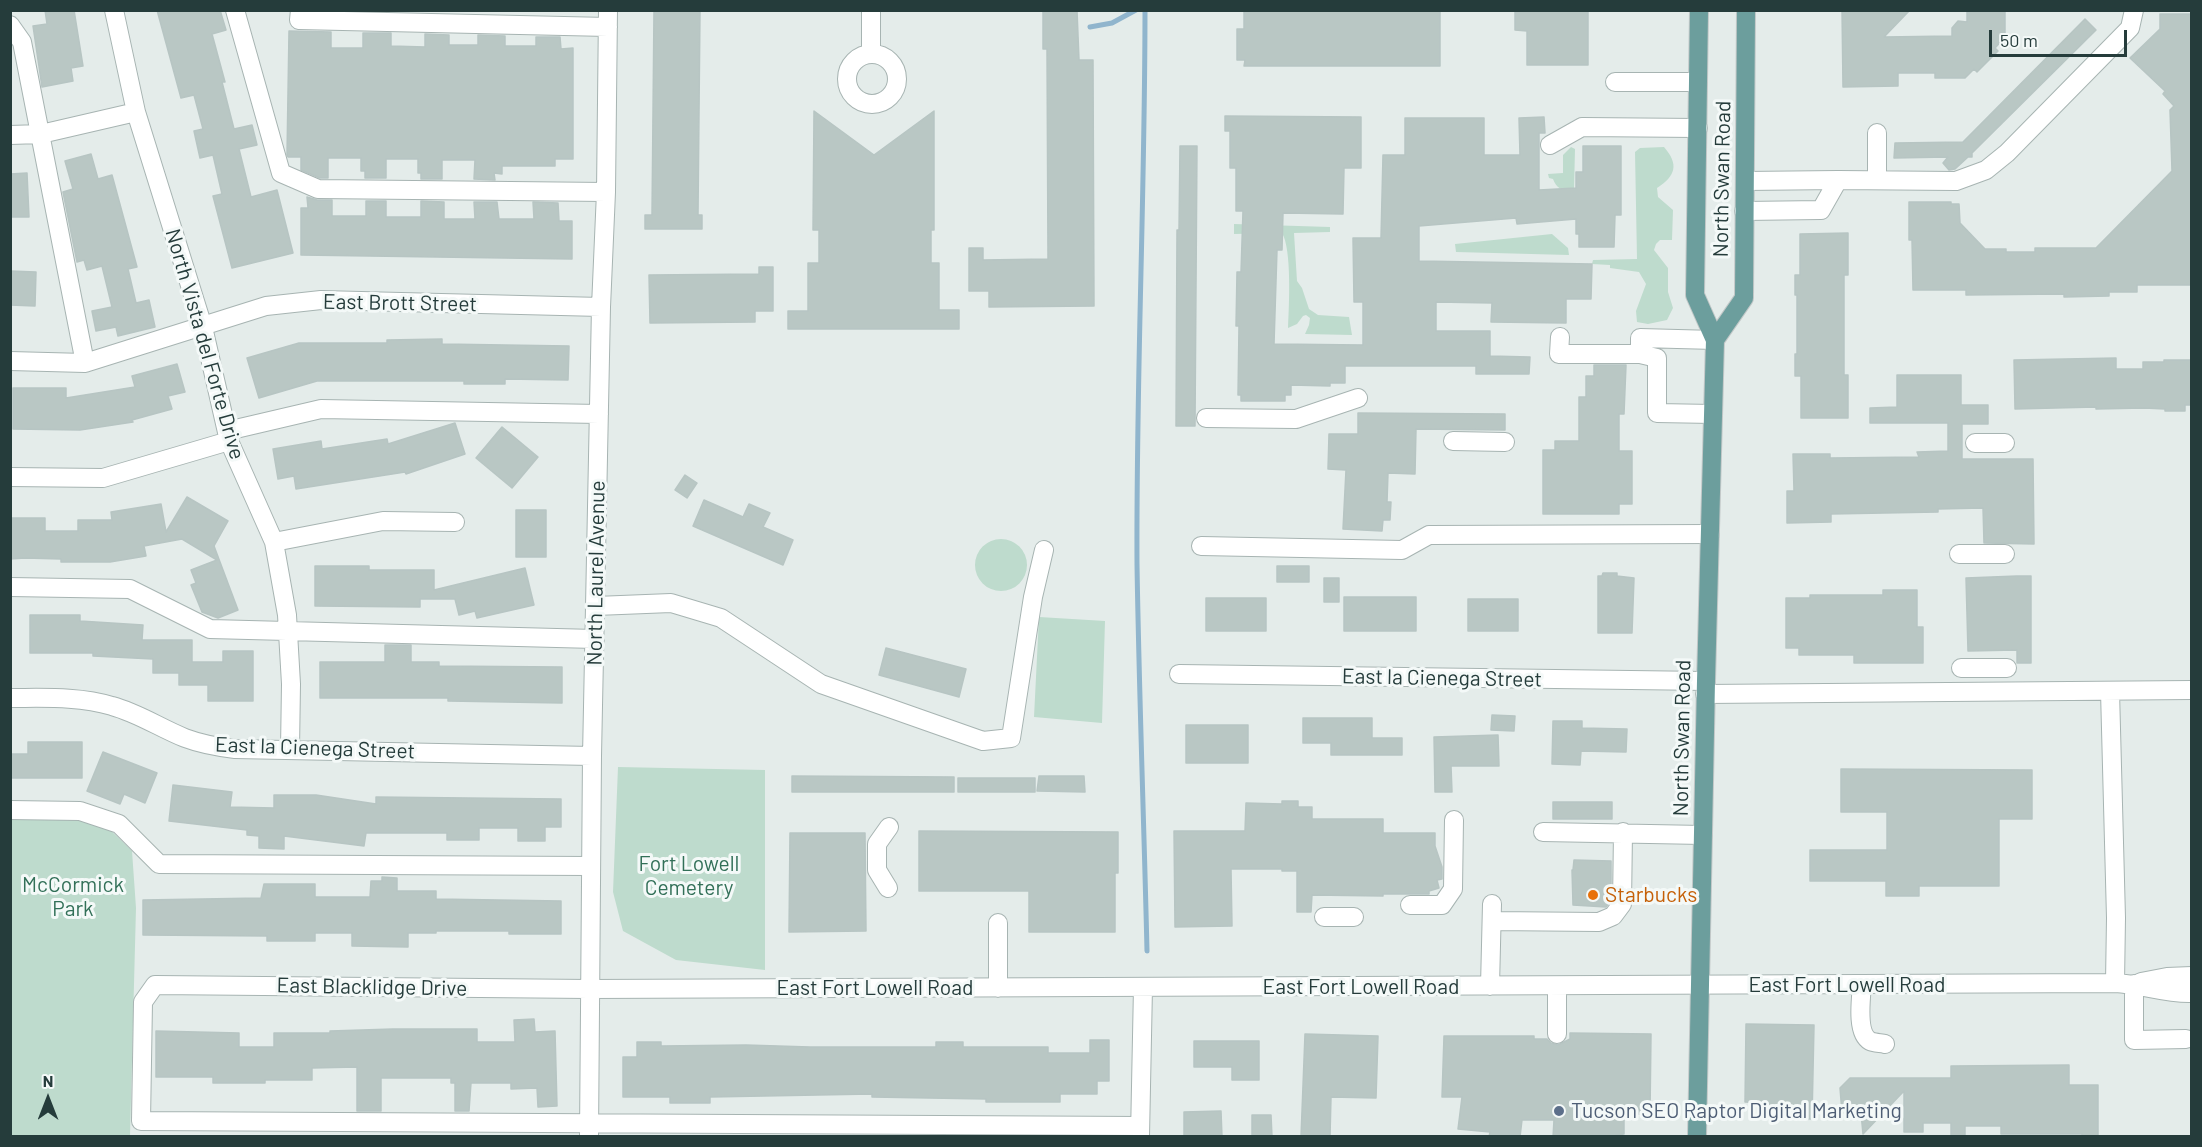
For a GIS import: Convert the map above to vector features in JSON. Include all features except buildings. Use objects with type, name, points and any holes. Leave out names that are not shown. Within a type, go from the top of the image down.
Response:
[{"type":"main road","name":"North Swan Road","points":[[1697,1137],[1702,835],[1715,340],[1695,295],[1699,10]]},
{"type":"main road","name":"North Swan Road","points":[[1715,340],[1744,298],[1746,10]]},
{"type":"street","name":"North Vista del Forte Drive","points":[[114,10],[135,112],[203,327],[228,436],[274,542],[288,615],[291,684],[290,749]]},
{"type":"street","points":[[235,10],[281,173],[318,189],[606,192]]},
{"type":"street","points":[[300,10],[299,20],[608,19]]},
{"type":"street","points":[[871,10],[871,54]]},
{"type":"street","points":[[1745,181],[1956,181],[1986,170],[2007,153],[2130,28],[2134,10]]},
{"type":"street","name":"North Laurel Avenue","points":[[589,1130],[590,866],[608,19]]},
{"type":"street","points":[[10,25],[22,42],[86,363]]},
{"type":"street","points":[[1615,82],[1698,82]]},
{"type":"street","points":[[10,135],[41,134],[135,112]]},
{"type":"street","points":[[1550,145],[1582,127],[1698,128]]},
{"type":"street","points":[[1877,133],[1877,180]]},
{"type":"street","points":[[1744,211],[1821,210],[1838,180]]},
{"type":"street","name":"East Brott Street","points":[[10,362],[86,363],[266,306],[321,300],[601,307]]},
{"type":"street","points":[[1560,337],[1559,354],[1640,354],[1657,358],[1657,413],[1713,414]]},
{"type":"street","points":[[1640,354],[1640,338],[1715,340]]},
{"type":"street","points":[[1206,418],[1296,419],[1358,398]]},
{"type":"street","points":[[10,477],[103,478],[228,436],[321,409],[599,414]]},
{"type":"street","points":[[1453,441],[1505,442]]},
{"type":"street","points":[[1975,443],[2005,443]]},
{"type":"street","points":[[274,542],[383,521],[455,522]]},
{"type":"street","points":[[1201,546],[1402,549],[1430,535],[1710,534]]},
{"type":"street","points":[[596,606],[671,603],[720,618],[821,684],[983,741],[1011,738],[1033,597],[1044,549]]},
{"type":"street","points":[[1959,554],[2005,554]]},
{"type":"street","points":[[10,587],[130,590],[210,629],[595,639]]},
{"type":"street","points":[[1961,668],[2007,668]]},
{"type":"street","name":"East la Cienega Street","points":[[1179,674],[1706,688],[2192,690]]},
{"type":"street","points":[[2110,691],[2116,918],[2115,983]]},
{"type":"street","name":"East la Cienega Street","points":[[10,698],[60,698],[111,705],[136,714],[185,738],[210,746],[235,749],[592,756]]},
{"type":"street","points":[[10,810],[80,811],[119,824],[159,864],[590,866]]},
{"type":"street","points":[[1410,905],[1442,905],[1453,890],[1454,820]]},
{"type":"street","points":[[888,888],[877,870],[877,844],[889,827]]},
{"type":"street","points":[[1542,832],[1702,835]]},
{"type":"street","points":[[1490,986],[1492,912],[1599,922],[1613,916],[1622,904],[1623,832]]},
{"type":"street","points":[[1324,917],[1354,917]]},
{"type":"street","points":[[998,988],[999,923]]},
{"type":"street","name":"East Fort Lowell Road","points":[[2134,984],[2167,977],[2192,976]]},
{"type":"street","name":"East Fort Lowell Road","points":[[589,989],[2115,983],[2134,984],[2176,994],[2192,993]]},
{"type":"street","points":[[2134,984],[2134,1040],[2186,1039]]},
{"type":"street","name":"East Blacklidge Drive","points":[[141,1129],[142,1002],[155,985],[589,989]]},
{"type":"street","points":[[1862,985],[1863,1033],[1870,1041],[1885,1044]]},
{"type":"street","points":[[1557,986],[1557,1034]]},
{"type":"street","points":[[141,1129],[1140,1131],[1143,987]]},
{"type":"green space","points":[[1571,147],[1575,149],[1574,190],[1567,190],[1559,188],[1548,174],[1563,173],[1563,155]]},
{"type":"green space","points":[[1664,147],[1672,159],[1673,169],[1668,179],[1657,188],[1658,197],[1673,210],[1672,240],[1660,240],[1654,250],[1668,268],[1668,292],[1673,308],[1667,320],[1648,324],[1637,322],[1636,311],[1646,284],[1639,272],[1610,268],[1610,265],[1592,264],[1593,260],[1637,259],[1635,152],[1640,148]]},
{"type":"green space","points":[[1234,224],[1330,227],[1330,232],[1294,233],[1297,281],[1302,288],[1309,309],[1318,315],[1349,317],[1352,335],[1305,334],[1310,318],[1306,315],[1297,324],[1288,328],[1289,265],[1282,233],[1234,234]]},
{"type":"green space","points":[[1552,234],[1568,248],[1569,255],[1456,252],[1455,244]]},
{"type":"green space","points":[[1001,539],[1011,541],[1019,547],[1025,555],[1027,565],[1025,575],[1019,583],[1011,589],[1001,591],[991,589],[983,583],[977,575],[975,565],[977,555],[983,547],[991,541]]},
{"type":"green space","points":[[1039,617],[1105,621],[1102,723],[1034,717]]},
{"type":"green space","name":"Fort Lowell Cemetery","points":[[618,767],[765,770],[765,970],[676,960],[623,931],[613,892]]},
{"type":"green space","name":"McCormick Park","points":[[10,815],[101,821],[132,851],[136,908],[130,1136],[11,1136]]},
{"type":"waterway","points":[[1090,27],[1112,23],[1136,10]]},
{"type":"waterway","points":[[1145,10],[1137,564],[1147,951]]},
{"type":"place","name":"Starbucks","points":[[1593,895]]},
{"type":"place","name":"Tucson SEO Raptor Digital Marketing","points":[[1559,1111]]}]
